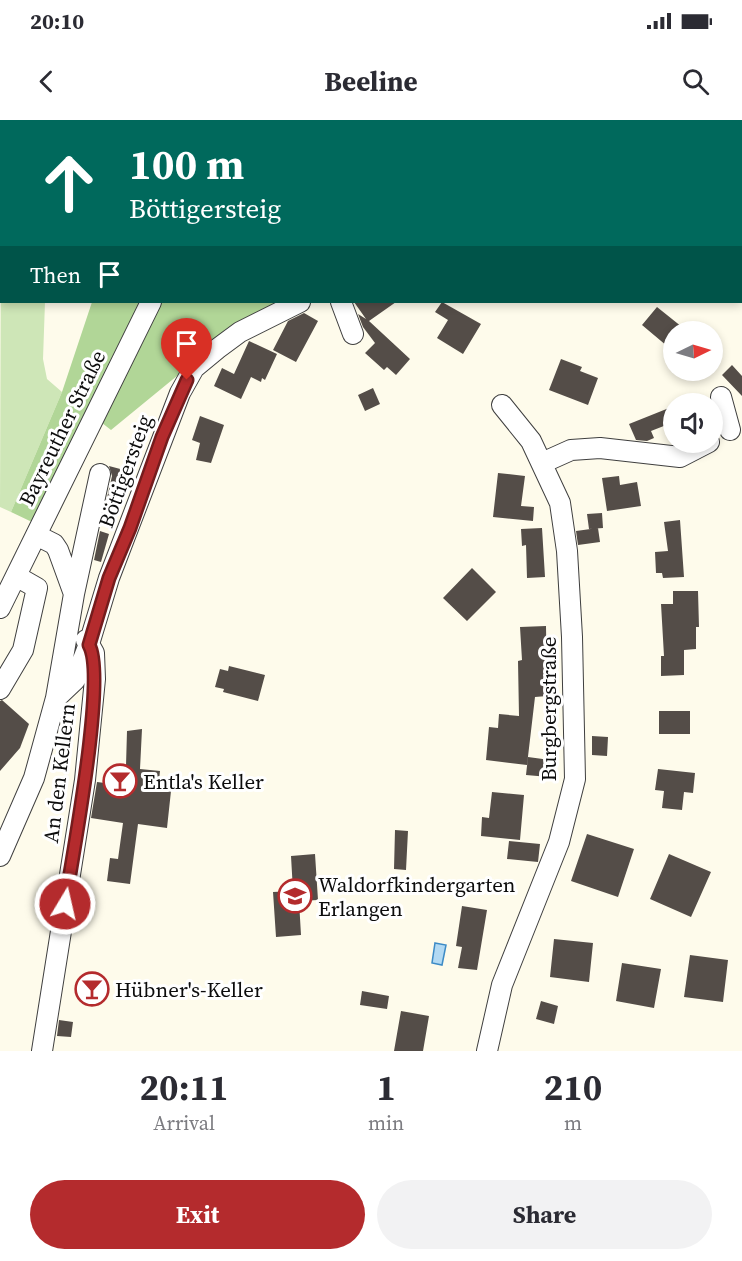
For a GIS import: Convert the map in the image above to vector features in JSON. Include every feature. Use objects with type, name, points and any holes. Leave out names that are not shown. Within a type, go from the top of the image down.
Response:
[{"type":"street","name":"Bayreuther Straße","points":[[0,608],[151,303]]},
{"type":"street","name":"Böttigersteig","points":[[56,698],[75,680],[89,645],[109,578],[130,528],[162,437],[180,393],[194,368],[240,332],[298,303]]},
{"type":"street","points":[[341,303],[353,334]]},
{"type":"street","name":"Burgbergstraße","points":[[487,1051],[502,985],[558,842],[575,779],[572,637],[567,551],[560,503],[531,441],[502,405]]},
{"type":"street","points":[[542,464],[572,450],[600,448],[680,457],[687,453]]},
{"type":"street","points":[[0,856],[34,778],[56,698],[74,594],[100,474]]},
{"type":"street","points":[[36,535],[54,544],[58,550],[89,645]]},
{"type":"street","points":[[0,689],[23,650],[37,588],[16,576]]},
{"type":"street","name":"An den Kellern","points":[[42,1051],[85,780],[95,679],[94,653],[89,645]]},
{"type":"green space","points":[[1,303],[45,303],[43,359],[47,379],[62,392],[11,512],[0,507]]},
{"type":"green space","points":[[92,303],[297,303],[194,362],[111,430],[88,412],[32,522],[11,512],[62,392]]},
{"type":"water","points":[[435,943],[446,945],[442,965],[432,963]]},
{"type":"building","points":[[355,303],[395,303],[369,321],[410,359],[396,375],[387,367],[384,370],[365,353],[375,343],[363,327],[358,314],[366,319]]},
{"type":"building","points":[[444,303],[481,324],[463,354],[437,338],[448,320],[435,312]]},
{"type":"building","points":[[657,307],[674,321],[663,321],[663,343],[642,325]]},
{"type":"building","points":[[304,313],[318,321],[296,362],[273,350],[288,321]]},
{"type":"building","points":[[249,341],[277,354],[265,380],[262,378],[261,382],[251,377],[241,399],[214,386],[222,368],[234,374]]},
{"type":"building","points":[[561,359],[582,367],[580,371],[598,378],[588,405],[549,390]]},
{"type":"building","points":[[732,365],[742,376],[742,396],[723,376]]},
{"type":"building","points":[[373,388],[380,404],[365,411],[358,395]]},
{"type":"building","points":[[663,410],[663,426],[651,431],[654,438],[647,441],[636,440],[629,424]]},
{"type":"building","points":[[200,416],[224,425],[211,463],[196,460],[200,443],[192,440]]},
{"type":"building","points":[[109,466],[124,470],[117,504],[106,502],[112,476]]},
{"type":"building","points":[[498,473],[525,476],[521,506],[534,507],[533,521],[493,517]]},
{"type":"building","points":[[619,476],[620,485],[637,482],[641,506],[607,511],[602,478]]},
{"type":"building","points":[[602,513],[603,528],[589,529],[587,514]]},
{"type":"building","points":[[680,520],[684,577],[663,578],[662,573],[656,573],[655,552],[668,551],[664,522]]},
{"type":"building","points":[[542,528],[545,577],[527,578],[526,545],[522,546],[521,529]]},
{"type":"building","points":[[598,528],[600,542],[578,545],[576,531]]},
{"type":"building","points":[[100,531],[109,534],[101,562],[94,560]]},
{"type":"building","points":[[472,568],[496,592],[467,621],[443,598]]},
{"type":"building","points":[[673,591],[698,591],[699,627],[696,627],[696,649],[684,650],[684,675],[661,676],[661,656],[664,656],[661,604],[673,604]]},
{"type":"building","points":[[546,626],[547,696],[535,697],[527,765],[486,760],[489,727],[498,728],[499,714],[519,716],[518,661],[522,660],[520,627]]},
{"type":"building","points":[[229,666],[265,675],[258,701],[223,692],[224,689],[215,687],[220,669],[228,671]]},
{"type":"building","points":[[2,700],[29,724],[20,748],[0,771],[0,701]]},
{"type":"building","points":[[659,711],[690,711],[690,734],[659,734]]},
{"type":"building","points":[[142,729],[140,769],[160,771],[158,789],[171,791],[167,828],[138,824],[130,884],[107,881],[110,858],[118,859],[123,823],[91,818],[97,782],[105,783],[107,773],[117,775],[118,766],[126,766],[127,731]]},
{"type":"building","points":[[592,736],[608,737],[607,756],[592,755]]},
{"type":"building","points":[[528,757],[550,760],[549,777],[526,775]]},
{"type":"building","points":[[658,769],[695,773],[693,793],[684,792],[682,810],[662,808],[664,791],[655,790]]},
{"type":"building","points":[[492,792],[524,795],[520,840],[481,836],[482,817],[489,818]]},
{"type":"building","points":[[395,830],[408,831],[406,870],[394,869]]},
{"type":"building","points":[[587,834],[634,849],[618,897],[571,881]]},
{"type":"building","points":[[509,841],[540,844],[538,862],[507,859]]},
{"type":"building","name":"Waldorfkindergarten Erlangen","points":[[315,854],[318,900],[299,901],[301,935],[276,937],[273,892],[293,891],[291,856]]},
{"type":"building","points":[[669,854],[711,872],[691,917],[650,899]]},
{"type":"building","points":[[462,906],[487,910],[477,970],[458,968],[462,947],[456,946]]},
{"type":"building","points":[[554,939],[593,943],[589,982],[550,977]]},
{"type":"building","points":[[690,955],[728,960],[723,1002],[684,997]]},
{"type":"building","points":[[622,963],[661,969],[654,1008],[616,1001]]},
{"type":"building","points":[[362,991],[389,996],[387,1009],[360,1005]]},
{"type":"building","points":[[541,1001],[558,1006],[554,1024],[536,1019]]},
{"type":"building","points":[[401,1011],[429,1016],[423,1051],[394,1051]]},
{"type":"building","points":[[59,1020],[73,1022],[71,1037],[57,1036]]},
{"type":"place","name":"Entla's Keller","points":[[120,781]]},
{"type":"place","name":"Waldorfkindergarten Erlangen","points":[[295,896]]},
{"type":"place","name":"Hübner's-Keller","points":[[92,989]]},
{"type":"route","points":[[65,904],[85,780],[95,679],[94,653],[89,645],[109,578],[130,528],[162,437],[187,380]]}]
